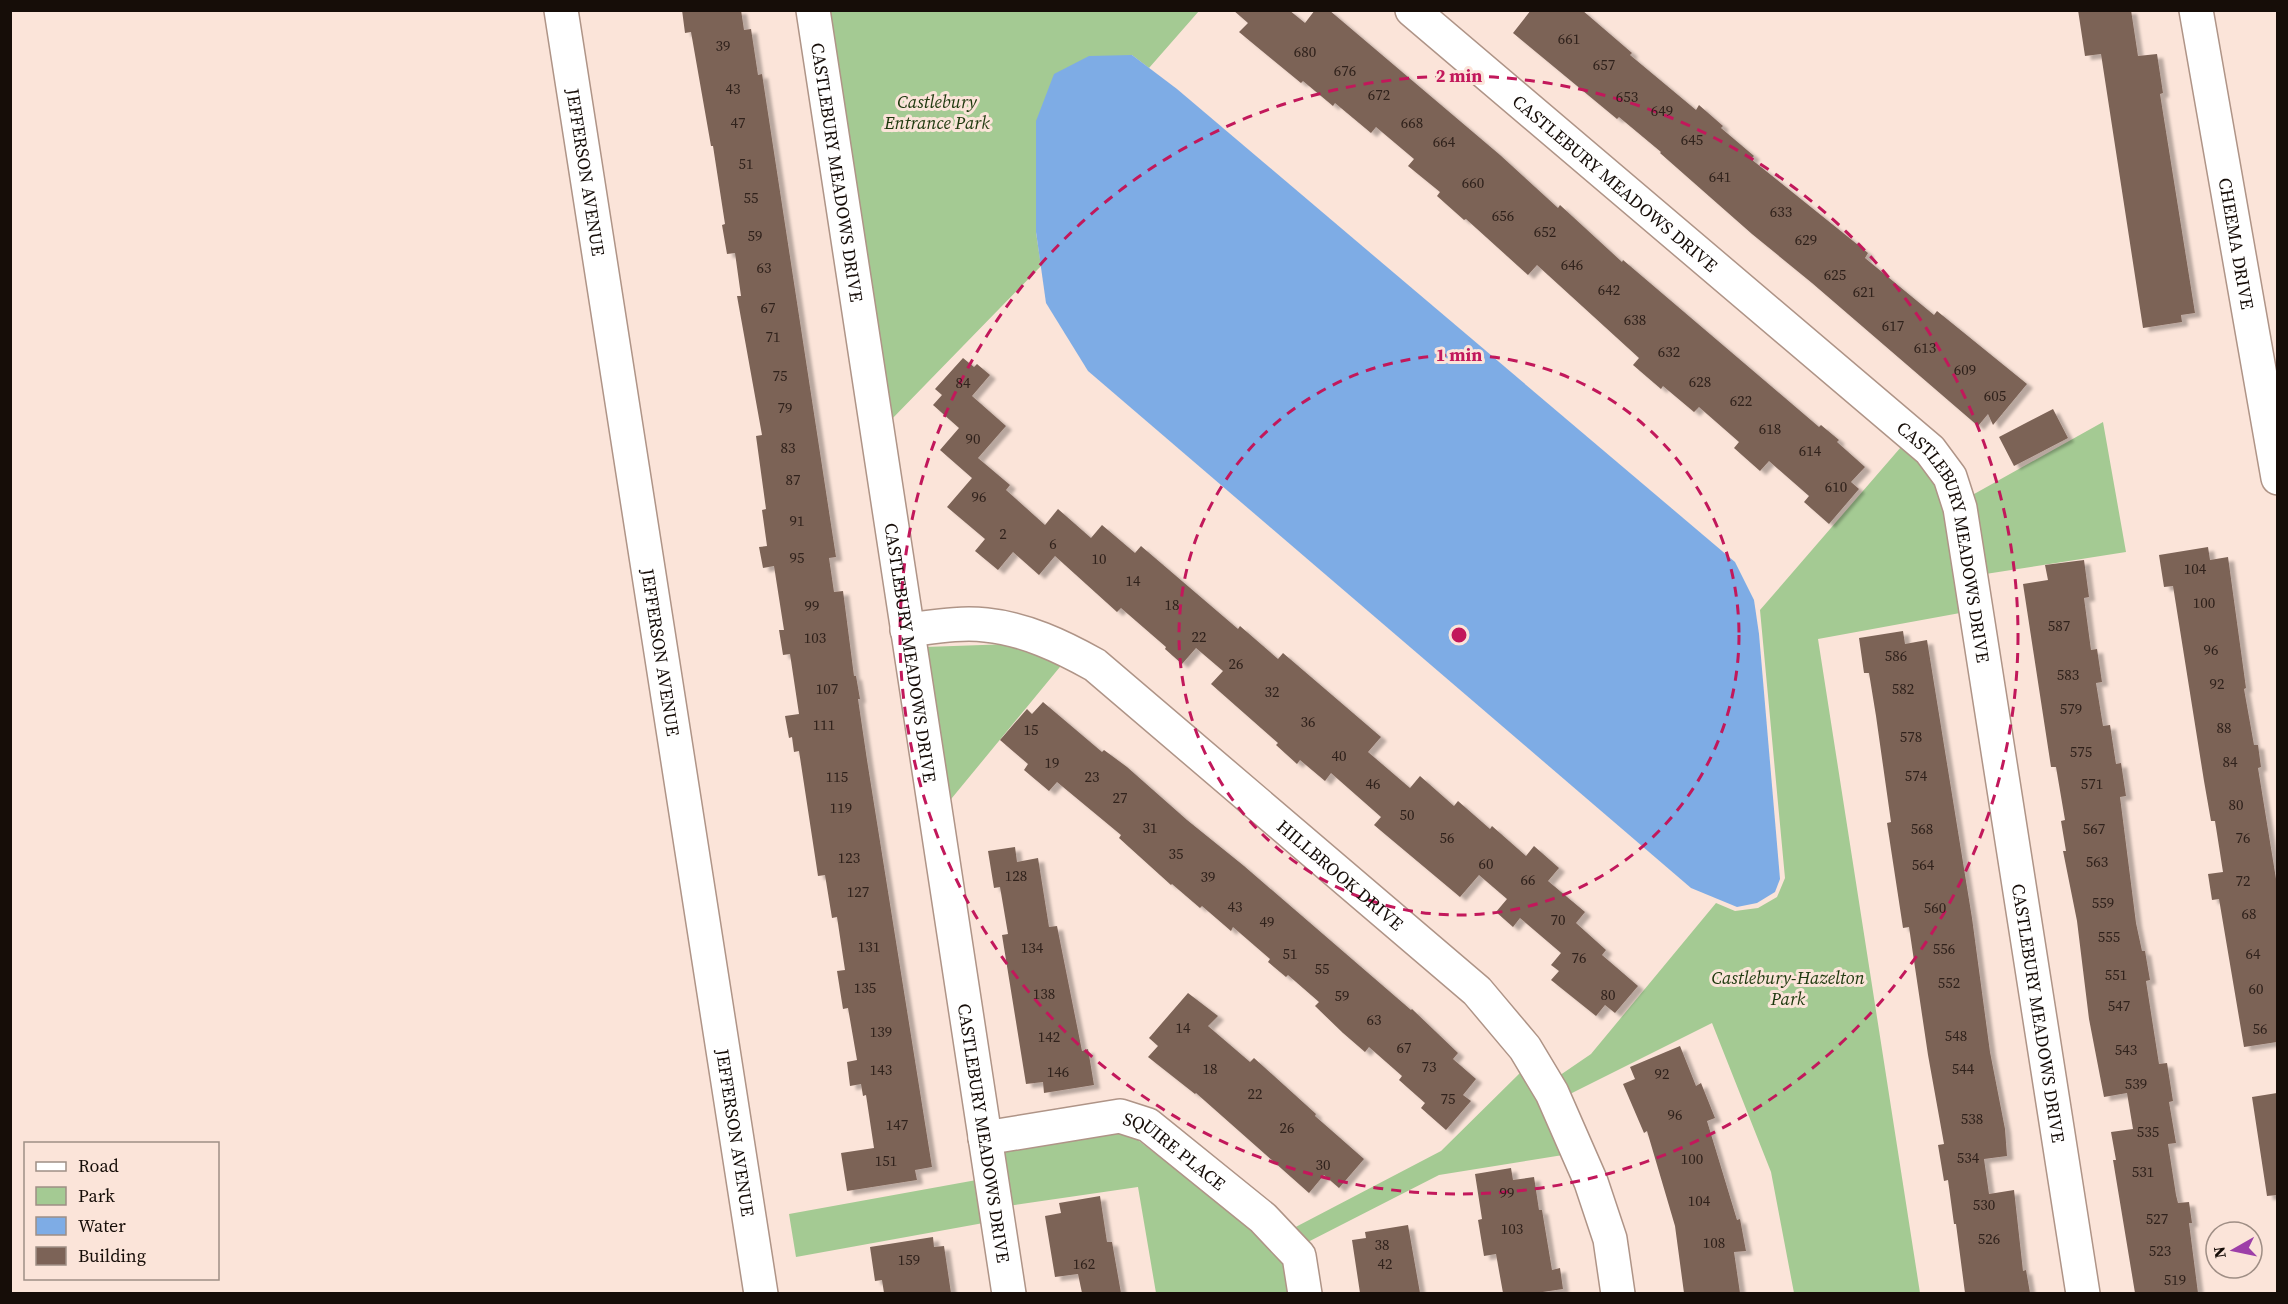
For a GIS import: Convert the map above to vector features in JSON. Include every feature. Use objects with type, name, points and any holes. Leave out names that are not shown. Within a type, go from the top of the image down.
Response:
[{"type":"street","name":"JEFFERSON AVENUE","points":[[561,10],[761,1293]]},
{"type":"street","name":"CASTLEBURY MEADOWS DRIVE","points":[[813,10],[1009,1293]]},
{"type":"street","name":"CASTLEBURY MEADOWS DRIVE","points":[[1412,10],[1930,450],[1950,477],[1960,508],[2083,1293]]},
{"type":"street","name":"CHEEMA DRIVE","points":[[2196,10],[2265,337],[2277,478]]},
{"type":"street","name":"HILLBROOK DRIVE","points":[[907,630],[986,625],[1053,642],[1095,665],[1477,991],[1525,1048],[1552,1093],[1591,1182],[1610,1239],[1618,1293]]},
{"type":"street","name":"SQUIRE PLACE","points":[[985,1138],[1120,1116],[1148,1125],[1263,1218],[1299,1256],[1305,1293]]},
{"type":"green space","name":"Castlebury Entrance Park","points":[[818,11],[1199,11],[1149,68],[1132,55],[1036,232],[1041,266],[889,422]]},
{"type":"green space","points":[[2103,422],[2126,552],[1979,575],[1967,498]]},
{"type":"green space","name":"Castlebury-Hazelton Park","points":[[1912,440],[1957,513],[1971,611],[1818,639],[1920,1293],[1794,1293],[1771,1172],[1712,1023],[1558,1100],[1550,1082],[1591,1054],[1716,903],[1735,911],[1758,908],[1777,897],[1785,878],[1760,610],[1901,447]]},
{"type":"green space","points":[[1011,644],[1064,662],[947,804],[925,647]]},
{"type":"green space","points":[[1522,1071],[1540,1098],[1563,1155],[1439,1175],[1302,1245],[1288,1231],[1441,1151]]},
{"type":"green space","points":[[1118,1125],[1294,1259],[1295,1293],[1156,1293],[1138,1187],[1008,1206],[995,1144]]},
{"type":"green space","points":[[982,1179],[989,1222],[796,1257],[789,1214]]},
{"type":"water","points":[[1132,55],[1177,89],[1735,562],[1754,600],[1759,634],[1780,879],[1775,892],[1757,903],[1737,907],[1691,888],[1088,371],[1046,303],[1036,232],[1036,121],[1054,74],[1089,56]]},
{"type":"building","points":[[682,10],[741,10],[744,30],[751,29],[758,75],[762,74],[836,557],[829,558],[834,592],[843,591],[854,676],[856,676],[860,699],[858,699],[867,760],[932,1167],[915,1170],[917,1180],[847,1191],[841,1153],[874,1148],[866,1095],[863,1096],[861,1084],[850,1086],[847,1062],[857,1060],[848,1008],[843,1009],[837,971],[845,970],[837,917],[832,918],[825,875],[818,876],[799,751],[794,752],[785,716],[799,714],[790,654],[783,655],[779,630],[784,630],[774,566],[763,568],[759,547],[767,546],[762,510],[766,509],[756,436],[762,435],[737,296],[741,296],[735,253],[727,254],[722,225],[725,224],[713,146],[711,146],[691,32],[685,33]]},
{"type":"building","points":[[1233,10],[1289,10],[1305,23],[1315,10],[1329,10],[1500,155],[1558,208],[1560,205],[1622,262],[1623,260],[1819,427],[1821,425],[1839,440],[1837,442],[1865,467],[1851,482],[1859,489],[1829,524],[1804,502],[1809,496],[1769,461],[1760,471],[1734,448],[1739,442],[1699,407],[1694,412],[1663,386],[1661,389],[1633,365],[1639,358],[1537,265],[1528,275],[1466,219],[1464,220],[1437,196],[1440,192],[1408,166],[1414,159],[1376,127],[1371,133],[1335,103],[1333,106],[1303,81],[1301,83],[1239,32],[1248,23]]},
{"type":"building","points":[[1531,10],[1582,10],[1632,53],[1630,55],[1696,110],[1699,105],[1723,126],[1721,128],[1754,156],[1751,159],[1868,253],[1865,258],[1934,315],[1937,311],[2027,384],[1993,425],[1988,414],[1978,426],[1752,234],[1661,152],[1619,117],[1617,119],[1513,33]]},
{"type":"building","points":[[2078,10],[2131,10],[2138,56],[2157,54],[2163,93],[2160,94],[2195,313],[2181,315],[2182,322],[2143,328],[2101,54],[2085,56]]},
{"type":"building","points":[[963,358],[974,367],[977,364],[990,375],[972,396],[1006,426],[978,458],[1010,485],[1006,490],[1045,525],[1058,509],[1091,538],[1102,525],[1135,553],[1141,546],[1238,629],[1240,626],[1278,659],[1283,653],[1381,737],[1368,752],[1410,788],[1420,776],[1454,806],[1458,801],[1490,829],[1492,826],[1526,856],[1534,846],[1559,868],[1548,881],[1585,912],[1576,923],[1606,950],[1602,955],[1638,986],[1615,1013],[1605,1005],[1596,1016],[1551,980],[1559,971],[1551,965],[1561,953],[1520,918],[1513,927],[1496,912],[1507,899],[1479,875],[1460,897],[1374,825],[1381,817],[1331,773],[1325,781],[1300,760],[1297,764],[1276,745],[1278,743],[1211,684],[1223,671],[1196,648],[1182,664],[1121,608],[1117,612],[1055,556],[1039,575],[1013,552],[998,570],[975,551],[985,539],[947,507],[972,478],[940,450],[959,428],[933,405],[942,395],[935,389]]},
{"type":"building","points":[[2053,409],[2068,438],[2014,466],[1999,437]]},
{"type":"building","points":[[2208,547],[2210,560],[2228,557],[2246,688],[2244,689],[2254,745],[2258,745],[2261,767],[2258,768],[2277,885],[2277,1042],[2244,1047],[2219,899],[2212,900],[2208,874],[2223,872],[2215,821],[2211,821],[2173,586],[2164,587],[2159,555]]},
{"type":"building","points":[[2084,560],[2089,597],[2084,598],[2091,650],[2097,649],[2102,682],[2096,683],[2103,726],[2110,725],[2116,764],[2121,763],[2126,796],[2120,797],[2136,923],[2142,951],[2145,951],[2150,980],[2146,981],[2159,1064],[2167,1063],[2173,1101],[2169,1102],[2176,1143],[2168,1144],[2178,1203],[2189,1202],[2192,1223],[2189,1223],[2198,1293],[2135,1293],[2113,1160],[2116,1160],[2111,1132],[2133,1129],[2127,1093],[2104,1097],[2089,1019],[2077,921],[2063,851],[2066,851],[2061,821],[2065,820],[2056,767],[2051,767],[2023,584],[2048,580],[2045,565]]},
{"type":"building","points":[[1903,631],[1905,644],[1927,640],[1972,918],[1990,1052],[2005,1129],[2007,1156],[1984,1159],[1989,1194],[2014,1190],[2023,1271],[2026,1270],[2030,1293],[1965,1293],[1948,1180],[1944,1181],[1938,1145],[1944,1144],[1909,927],[1903,928],[1887,823],[1891,822],[1876,716],[1869,673],[1864,673],[1859,638]]},
{"type":"building","points":[[1043,702],[1102,752],[1104,750],[1127,767],[1412,1009],[1458,1053],[1453,1059],[1476,1079],[1463,1095],[1471,1101],[1446,1130],[1421,1108],[1425,1103],[1399,1080],[1402,1076],[1369,1047],[1365,1052],[1343,1033],[1315,1006],[1319,1002],[1288,975],[1286,977],[1268,962],[1270,959],[1233,927],[1231,931],[1202,906],[1200,908],[1171,885],[1119,838],[1121,835],[1057,782],[1049,791],[1024,770],[1028,764],[1000,740],[1027,709],[1032,714]]},
{"type":"building","points":[[1015,847],[1017,862],[1038,858],[1049,927],[1057,926],[1082,1051],[1088,1049],[1094,1085],[1044,1093],[1043,1082],[1026,1084],[1002,935],[1008,934],[1000,887],[994,888],[988,851]]},
{"type":"building","points":[[1188,993],[1218,1016],[1208,1026],[1250,1062],[1254,1058],[1364,1159],[1339,1188],[1324,1175],[1309,1193],[1196,1093],[1148,1057],[1158,1046],[1149,1038]]},
{"type":"building","points":[[1680,1046],[1696,1086],[1701,1083],[1715,1118],[1707,1121],[1737,1220],[1740,1219],[1746,1251],[1734,1252],[1740,1293],[1684,1293],[1675,1226],[1647,1131],[1644,1133],[1623,1084],[1635,1079],[1630,1067]]},
{"type":"building","points":[[2277,1093],[2277,1195],[2267,1196],[2252,1097]]},
{"type":"building","points":[[1511,1168],[1513,1180],[1534,1177],[1552,1270],[1560,1268],[1563,1289],[1536,1293],[1503,1293],[1496,1254],[1484,1256],[1478,1220],[1482,1219],[1475,1174]]},
{"type":"building","points":[[1100,1196],[1107,1242],[1112,1242],[1121,1293],[1082,1293],[1078,1274],[1055,1277],[1045,1216],[1061,1213],[1059,1203]]},
{"type":"building","points":[[1408,1225],[1420,1293],[1360,1293],[1352,1240],[1366,1238],[1365,1232]]},
{"type":"building","points":[[933,1237],[934,1247],[944,1246],[951,1293],[884,1293],[882,1280],[875,1281],[870,1247]]}]
